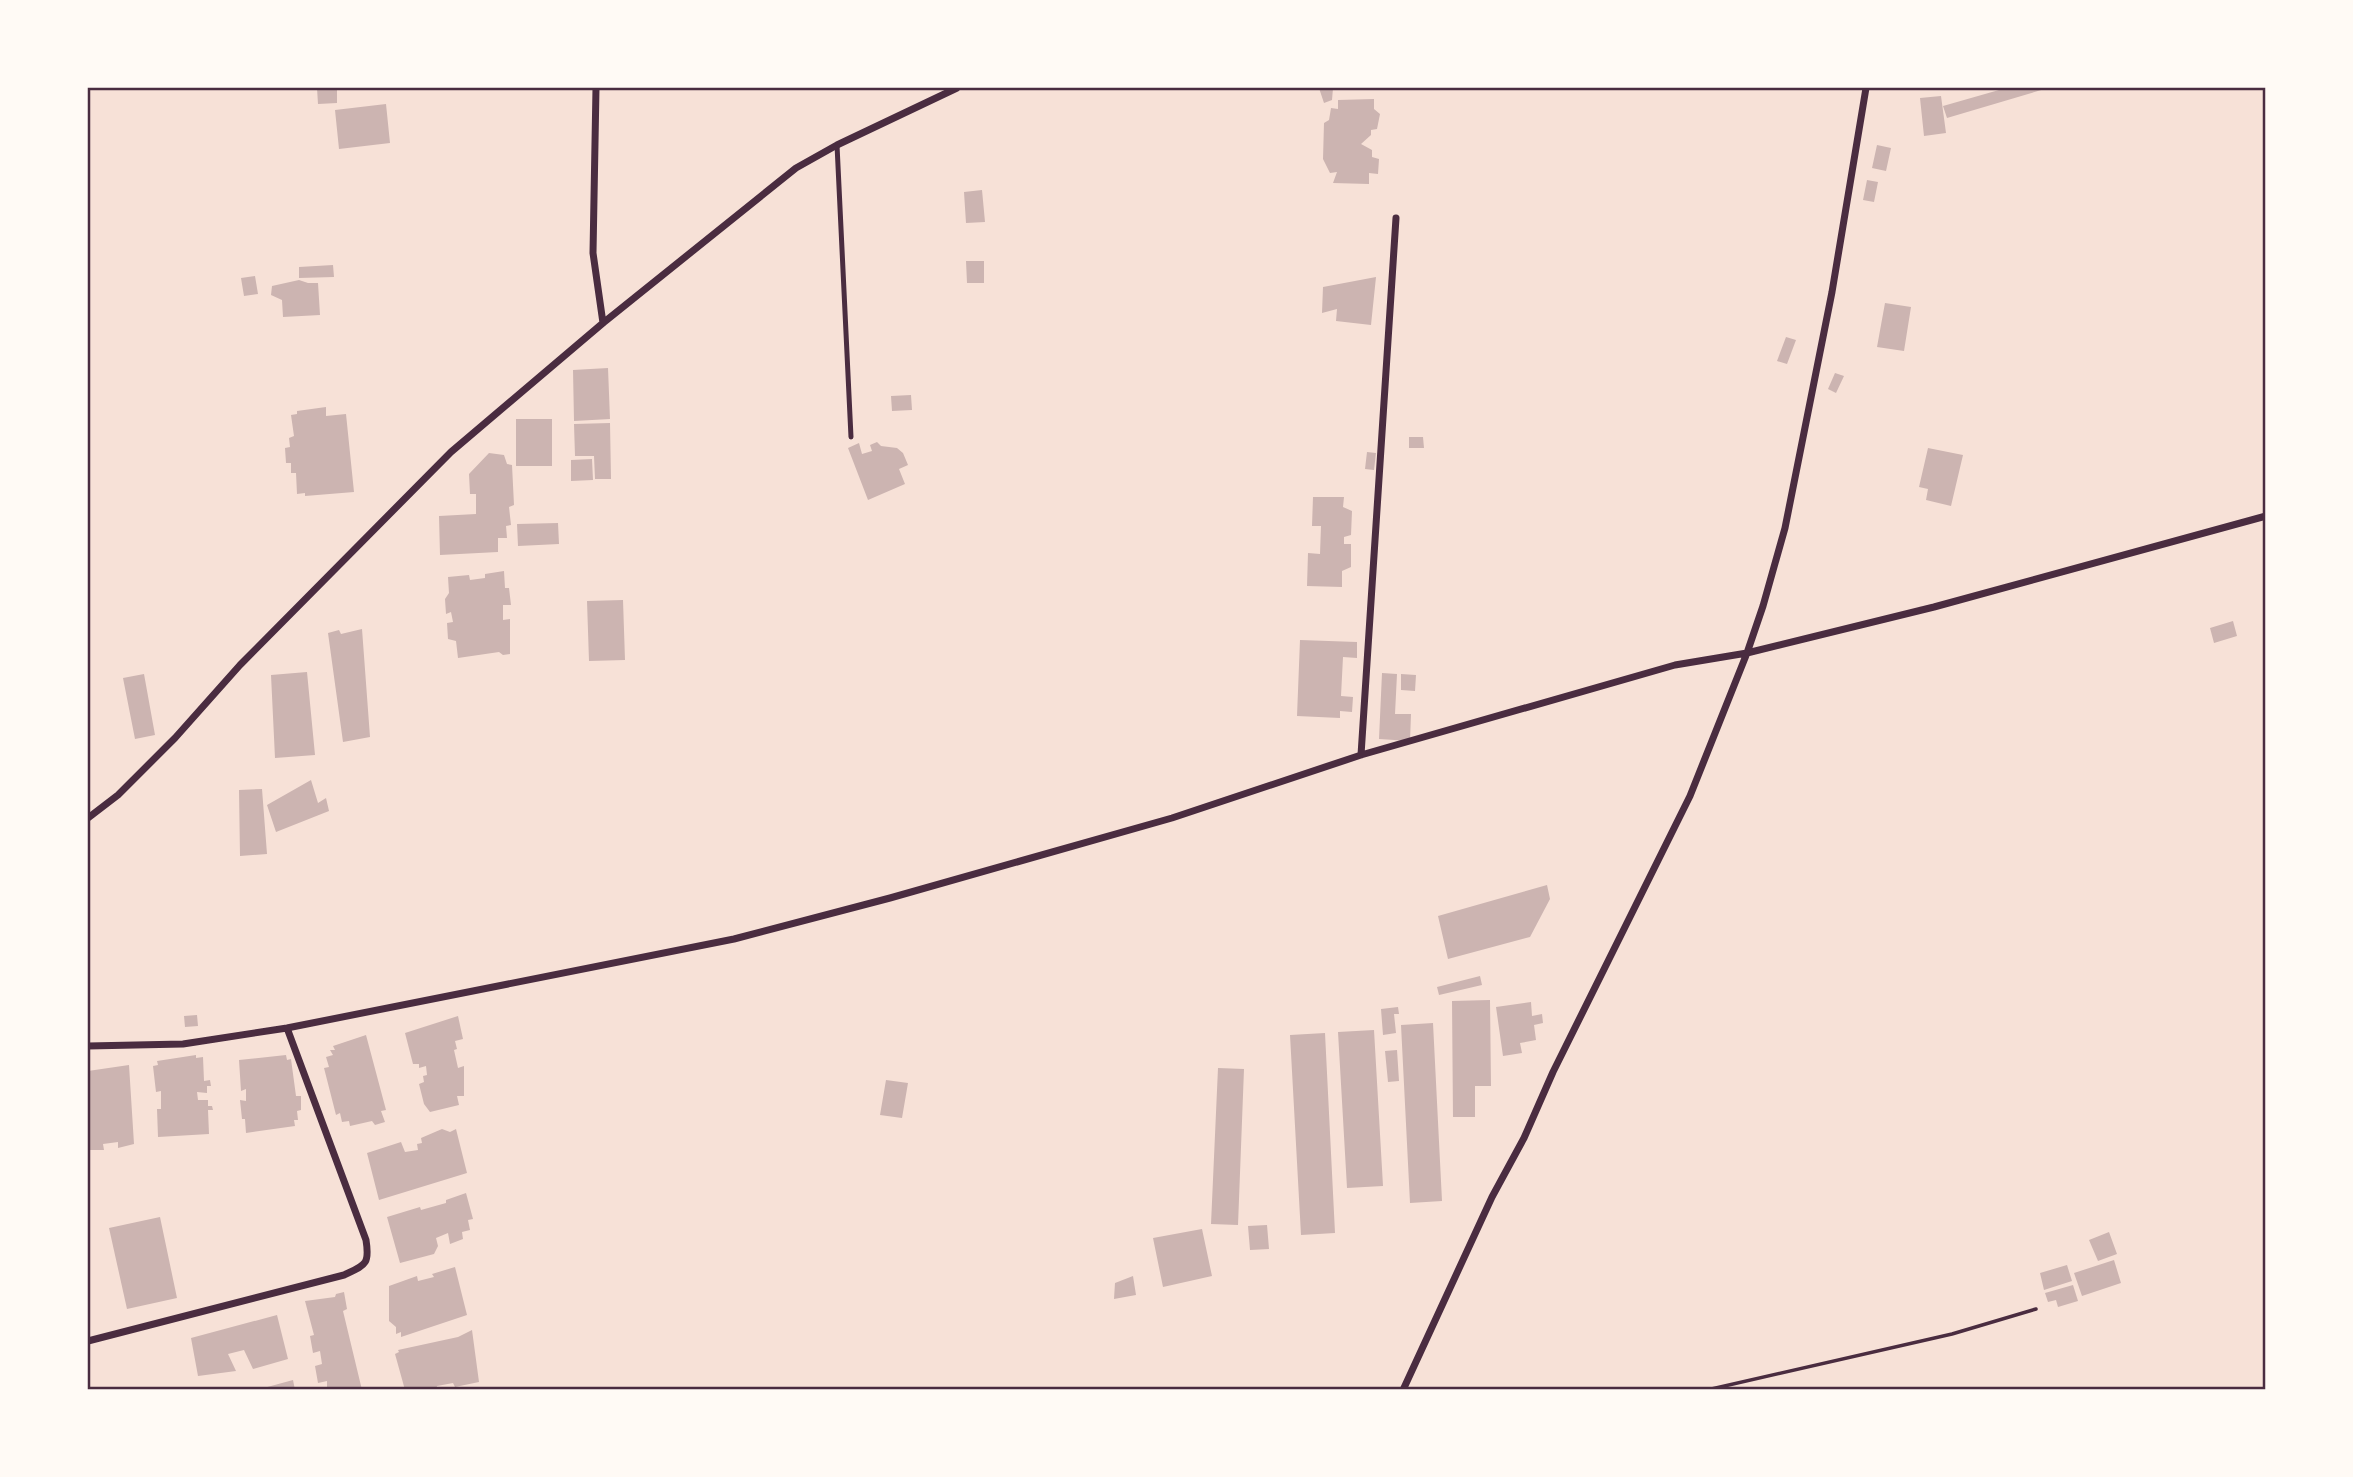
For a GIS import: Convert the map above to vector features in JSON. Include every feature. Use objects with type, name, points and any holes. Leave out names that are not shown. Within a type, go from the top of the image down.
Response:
[{"type":"street","points":[[596,88],[593,253],[603,323]]},
{"type":"street","points":[[88,818],[118,795],[175,738],[240,665],[451,452],[603,323],[796,168],[837,145],[957,88]]},
{"type":"street","points":[[1403,1390],[1492,1197],[1524,1138],[1553,1072],[1690,796],[1747,653],[1785,528],[1832,292],[1866,88]]},
{"type":"street","points":[[1361,755],[1396,218]]},
{"type":"street","points":[[88,1046],[183,1044],[287,1028],[734,939],[1172,818],[1361,755],[1675,664],[1747,653],[1934,607],[2266,516]]},
{"type":"street","points":[[88,1341],[344,1275],[367,1261],[366,1241],[287,1028]]},
{"type":"lane","points":[[837,145],[851,437]]},
{"type":"path","points":[[1707,1390],[1952,1334],[2036,1309]]},
{"type":"building","points":[[317,88],[337,88],[337,103],[318,104]]},
{"type":"building","points":[[1319,88],[1333,88],[1332,100],[1324,103]]},
{"type":"building","points":[[2006,88],[2048,88],[1947,118],[1943,106]]},
{"type":"building","points":[[1941,96],[1946,133],[1924,136],[1920,98]]},
{"type":"building","points":[[1374,99],[1374,109],[1380,114],[1377,129],[1371,130],[1371,135],[1361,144],[1372,150],[1372,157],[1379,159],[1378,174],[1369,173],[1369,184],[1333,183],[1337,172],[1330,173],[1323,159],[1324,123],[1329,120],[1331,108],[1338,109],[1338,100]]},
{"type":"building","points":[[386,104],[390,143],[339,149],[335,110]]},
{"type":"building","points":[[1877,145],[1891,148],[1886,171],[1872,168]]},
{"type":"building","points":[[1867,180],[1878,182],[1874,202],[1863,200]]},
{"type":"building","points":[[982,190],[985,222],[966,223],[964,192]]},
{"type":"building","points":[[966,261],[984,261],[984,283],[967,283]]},
{"type":"building","points":[[333,265],[334,277],[299,278],[299,267]]},
{"type":"building","points":[[255,276],[258,294],[244,296],[241,278]]},
{"type":"building","points":[[1376,277],[1371,325],[1336,321],[1337,309],[1322,313],[1323,287]]},
{"type":"building","points":[[299,280],[318,283],[320,315],[283,317],[282,300],[271,295],[272,286]]},
{"type":"building","points":[[1885,303],[1911,307],[1904,351],[1877,347]]},
{"type":"building","points":[[1786,337],[1796,340],[1787,364],[1777,361]]},
{"type":"building","points":[[608,368],[610,419],[574,421],[573,370]]},
{"type":"building","points":[[1835,373],[1844,376],[1836,393],[1828,389]]},
{"type":"building","points":[[911,395],[912,410],[892,411],[891,396]]},
{"type":"building","points":[[326,407],[326,416],[346,414],[354,492],[305,496],[305,493],[297,494],[296,473],[291,473],[291,463],[286,463],[285,448],[290,447],[289,438],[294,436],[291,415],[297,414],[297,411]]},
{"type":"building","points":[[516,419],[552,419],[552,466],[516,466]]},
{"type":"building","points":[[610,423],[611,479],[595,479],[594,456],[575,456],[574,424]]},
{"type":"building","points":[[1409,437],[1423,437],[1424,448],[1409,448]]},
{"type":"building","points":[[877,442],[881,446],[897,448],[903,453],[908,465],[899,469],[905,484],[868,500],[848,448],[859,443],[862,454],[872,451],[870,445]]},
{"type":"building","points":[[1928,448],[1963,455],[1951,506],[1926,500],[1928,489],[1919,487]]},
{"type":"building","points":[[1367,452],[1376,453],[1374,470],[1365,469]]},
{"type":"building","points":[[489,453],[504,455],[507,464],[512,465],[514,505],[509,507],[511,525],[506,526],[507,538],[498,538],[498,552],[440,555],[439,516],[476,514],[476,494],[470,494],[469,474]]},
{"type":"building","points":[[592,459],[593,480],[571,481],[571,460]]},
{"type":"building","points":[[1313,497],[1344,497],[1343,507],[1352,511],[1351,535],[1344,537],[1344,544],[1351,544],[1351,567],[1342,571],[1342,587],[1307,586],[1308,553],[1320,554],[1321,526],[1312,526]]},
{"type":"building","points":[[558,523],[559,544],[518,546],[517,524]]},
{"type":"building","points":[[504,571],[505,588],[509,588],[511,605],[503,605],[503,620],[510,619],[510,654],[503,655],[499,652],[458,658],[456,641],[448,639],[447,623],[453,622],[451,612],[446,614],[448,577],[469,575],[470,580]]},
{"type":"building","points":[[623,600],[625,660],[589,661],[587,601]]},
{"type":"building","points":[[2233,621],[2237,636],[2214,643],[2210,628]]},
{"type":"building","points":[[362,629],[370,737],[343,742],[328,633],[339,630],[341,634]]},
{"type":"building","points":[[1300,640],[1357,642],[1357,658],[1343,657],[1341,696],[1353,697],[1352,712],[1340,711],[1340,718],[1297,716]]},
{"type":"building","points":[[307,672],[315,755],[275,758],[271,675]]},
{"type":"building","points":[[1382,673],[1397,674],[1395,714],[1411,714],[1410,741],[1379,739]]},
{"type":"building","points":[[144,674],[155,735],[135,739],[123,678]]},
{"type":"building","points":[[1401,674],[1416,675],[1415,691],[1401,690]]},
{"type":"building","points":[[311,780],[318,803],[326,798],[329,811],[276,832],[267,805]]},
{"type":"building","points":[[262,789],[267,854],[240,856],[239,790]]},
{"type":"building","points":[[1547,885],[1550,899],[1530,937],[1448,959],[1438,916]]},
{"type":"building","points":[[1480,976],[1482,985],[1439,995],[1437,987]]},
{"type":"building","points":[[1490,1000],[1491,1086],[1475,1086],[1475,1117],[1453,1117],[1452,1001]]},
{"type":"building","points":[[1531,1002],[1532,1016],[1542,1014],[1543,1023],[1534,1025],[1536,1040],[1520,1043],[1522,1053],[1503,1056],[1496,1007]]},
{"type":"building","points":[[1398,1007],[1399,1014],[1394,1014],[1396,1033],[1383,1035],[1381,1009]]},
{"type":"building","points":[[197,1015],[198,1026],[185,1027],[184,1016]]},
{"type":"building","points":[[458,1016],[463,1039],[455,1041],[457,1049],[454,1050],[458,1068],[464,1066],[464,1096],[457,1096],[459,1105],[430,1112],[424,1104],[419,1084],[424,1082],[423,1076],[427,1075],[426,1066],[419,1068],[419,1064],[413,1064],[405,1033]]},
{"type":"building","points":[[1433,1023],[1442,1201],[1410,1203],[1401,1025]]},
{"type":"building","points":[[1374,1030],[1383,1186],[1347,1188],[1338,1032]]},
{"type":"building","points":[[1325,1033],[1335,1233],[1301,1235],[1290,1035]]},
{"type":"building","points":[[366,1035],[386,1110],[381,1111],[385,1122],[375,1125],[372,1121],[350,1126],[349,1121],[342,1122],[340,1113],[336,1115],[324,1068],[329,1067],[326,1057],[333,1055],[330,1050],[335,1050],[333,1046]]},
{"type":"building","points":[[1397,1050],[1399,1081],[1388,1082],[1385,1051]]},
{"type":"building","points":[[196,1055],[196,1058],[203,1057],[204,1081],[210,1080],[211,1086],[207,1086],[207,1093],[197,1092],[198,1100],[208,1100],[208,1106],[212,1106],[213,1110],[208,1110],[209,1134],[158,1137],[157,1109],[161,1109],[161,1091],[156,1092],[153,1066],[158,1065],[157,1061]]},
{"type":"building","points":[[286,1055],[287,1060],[291,1059],[296,1096],[301,1096],[301,1110],[297,1111],[298,1120],[294,1120],[295,1126],[246,1133],[240,1100],[246,1101],[246,1089],[241,1091],[239,1060]]},
{"type":"building","points":[[129,1065],[134,1144],[118,1148],[118,1142],[103,1144],[104,1150],[88,1150],[88,1071]]},
{"type":"building","points":[[1218,1068],[1244,1069],[1238,1225],[1211,1224]]},
{"type":"building","points":[[886,1080],[908,1083],[902,1118],[880,1115]]},
{"type":"building","points":[[442,1129],[450,1132],[456,1129],[467,1173],[379,1200],[367,1153],[401,1142],[405,1152],[418,1150],[417,1144],[422,1143],[421,1138]]},
{"type":"building","points":[[466,1193],[473,1219],[468,1220],[470,1230],[462,1232],[463,1239],[450,1244],[448,1233],[436,1238],[438,1246],[434,1254],[400,1263],[387,1217],[420,1207],[421,1210],[446,1203],[446,1200]]},
{"type":"building","points":[[160,1217],[177,1298],[127,1309],[109,1228]]},
{"type":"building","points":[[1267,1225],[1269,1249],[1250,1250],[1248,1226]]},
{"type":"building","points":[[1202,1229],[1212,1276],[1163,1287],[1153,1238]]},
{"type":"building","points":[[2109,1232],[2117,1254],[2098,1261],[2089,1240]]},
{"type":"building","points":[[2114,1260],[2121,1283],[2082,1296],[2074,1273]]},
{"type":"building","points":[[2067,1265],[2072,1281],[2044,1290],[2040,1273]]},
{"type":"building","points":[[455,1267],[467,1315],[401,1337],[401,1332],[396,1334],[396,1327],[389,1321],[389,1286],[417,1276],[418,1281],[434,1277],[432,1274]]},
{"type":"building","points":[[1133,1276],[1136,1295],[1114,1299],[1115,1283]]},
{"type":"building","points":[[2073,1285],[2078,1301],[2058,1307],[2056,1300],[2048,1302],[2045,1293]]},
{"type":"building","points":[[344,1292],[347,1309],[343,1311],[362,1390],[327,1390],[327,1381],[318,1383],[315,1366],[322,1364],[320,1351],[313,1353],[310,1336],[314,1335],[305,1301],[335,1297],[336,1294]]},
{"type":"building","points":[[277,1315],[288,1359],[253,1369],[244,1350],[228,1354],[236,1371],[198,1376],[191,1338]]},
{"type":"building","points":[[472,1330],[479,1382],[455,1387],[453,1383],[437,1386],[436,1390],[405,1390],[395,1354],[398,1350],[458,1337]]},
{"type":"building","points":[[293,1380],[295,1390],[260,1389]]}]
